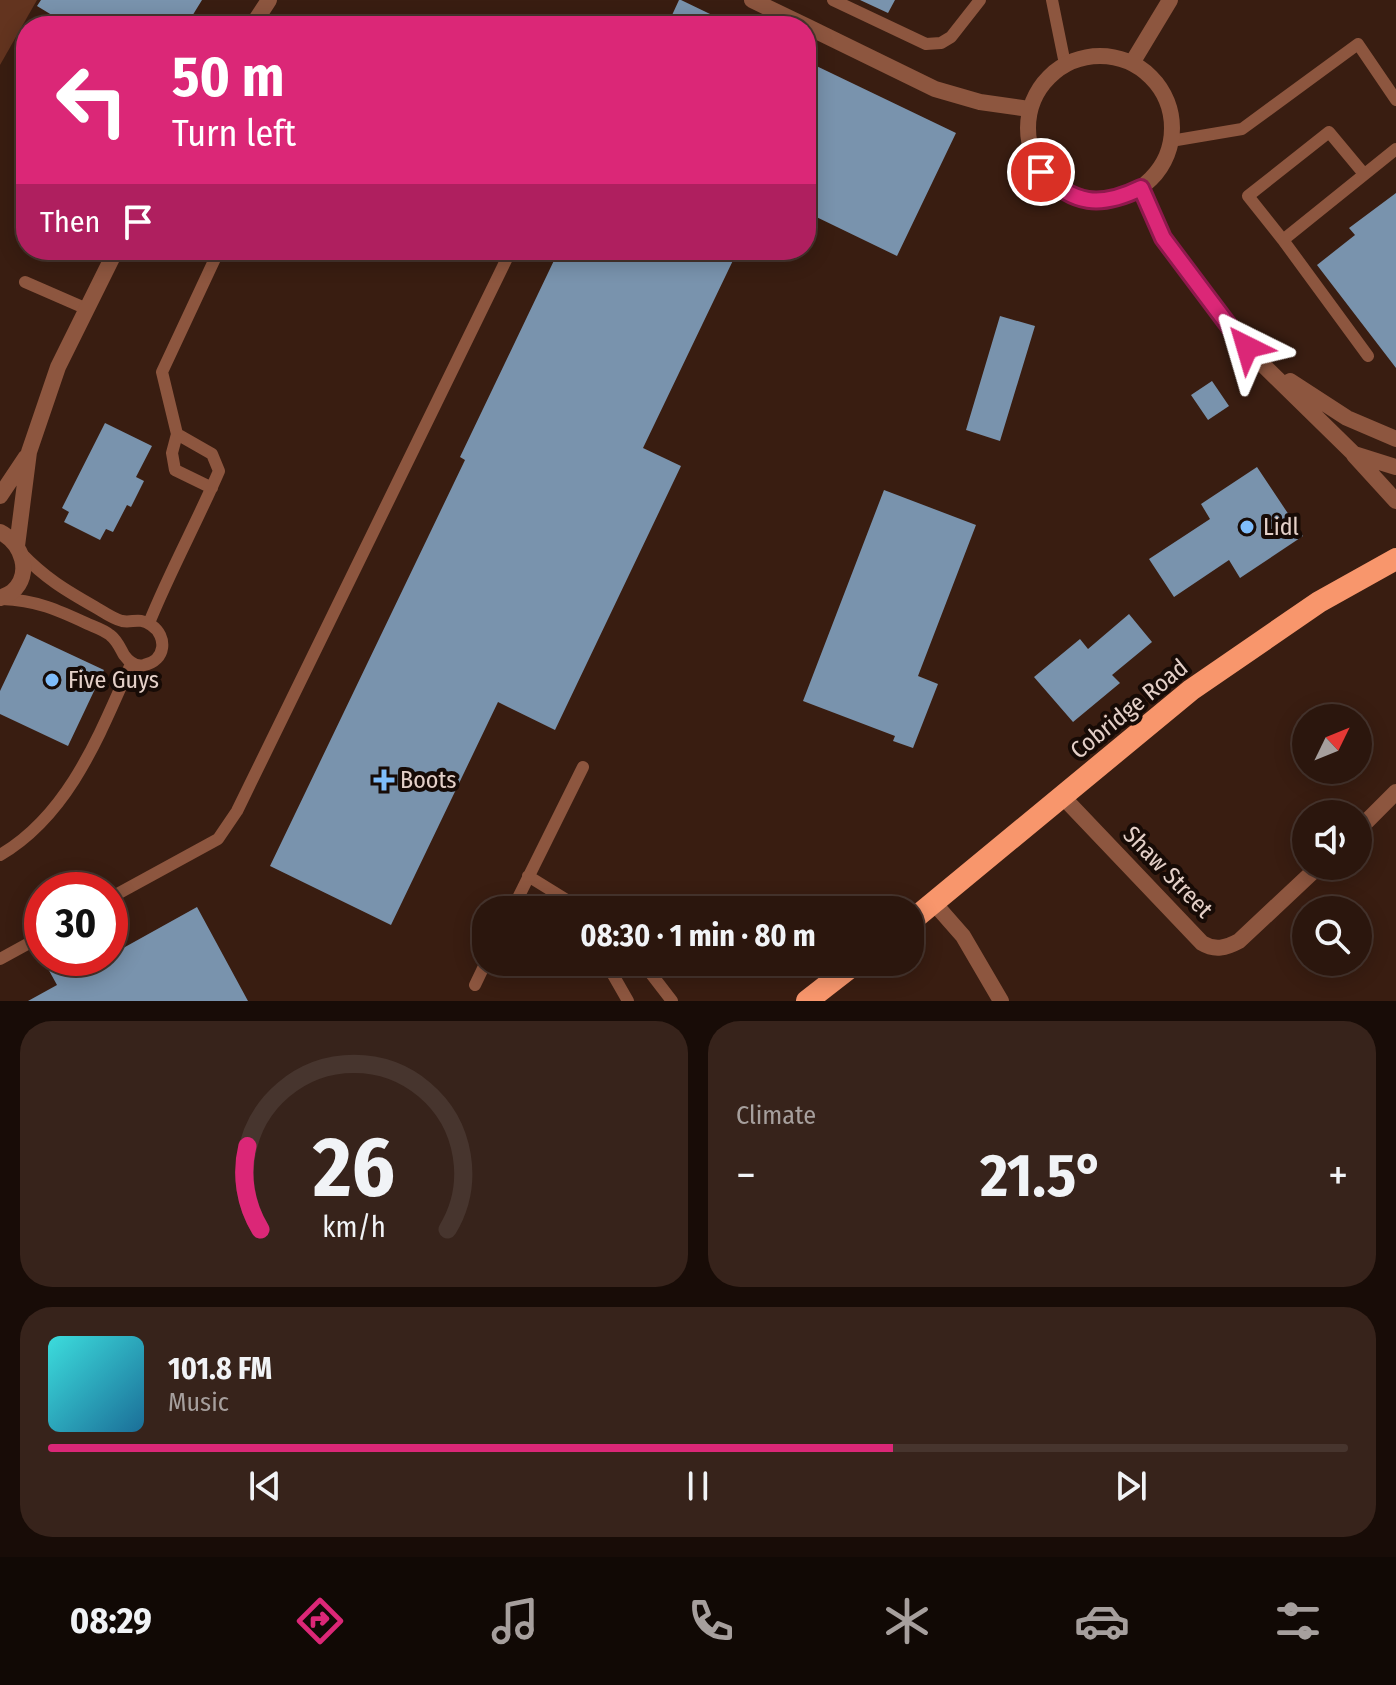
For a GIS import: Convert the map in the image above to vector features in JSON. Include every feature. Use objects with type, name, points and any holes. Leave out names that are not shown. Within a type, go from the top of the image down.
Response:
[{"type":"highway","name":"Cobridge Road","points":[[924,911],[1191,690],[1319,602],[1396,559]]},
{"type":"highway","points":[[807,1001],[839,976]]},
{"type":"highway","points":[[788,1001],[826,986]]},
{"type":"street","points":[[752,0],[785,16]]},
{"type":"street","points":[[1132,63],[1170,0]]},
{"type":"street","points":[[816,31],[935,89],[980,102],[1029,109]]},
{"type":"street","points":[[1088,56],[1111,56],[1132,63],[1151,77],[1165,96],[1172,118],[1171,141],[1166,159],[1156,175],[1141,188],[1121,198],[1099,201],[1077,198],[1057,188],[1041,172],[1031,153],[1027,131],[1029,109],[1037,90],[1049,75],[1065,64],[1088,56]]},
{"type":"street","points":[[1141,188],[1163,238],[1232,330],[1396,501]]},
{"type":"street","points":[[19,550],[29,452],[58,367],[111,260]]},
{"type":"street","points":[[1261,363],[1347,418],[1396,439]]},
{"type":"street","points":[[0,496],[29,452]]},
{"type":"street","points":[[1354,454],[1396,467]]},
{"type":"street","points":[[0,532],[14,541],[23,564],[18,583],[12,592],[0,599]]},
{"type":"street","points":[[1372,816],[1396,792]]},
{"type":"street","name":"Shaw Street","points":[[1062,796],[1210,948],[1227,947],[1239,941],[1304,880]]},
{"type":"street","points":[[934,903],[963,936],[1001,1001]]},
{"type":"lane","points":[[833,0],[926,44],[941,43],[951,37],[980,0]]},
{"type":"lane","points":[[1052,0],[1065,64]]},
{"type":"lane","points":[[1171,141],[1242,129],[1358,44],[1396,100]]},
{"type":"lane","points":[[1364,174],[1329,132],[1248,196],[1368,356]]},
{"type":"lane","points":[[1283,240],[1396,149]]},
{"type":"lane","points":[[212,488],[175,470],[172,453],[177,434],[162,372],[214,260]]},
{"type":"lane","points":[[128,888],[218,839],[237,811],[506,260]]},
{"type":"lane","points":[[25,282],[87,309]]},
{"type":"lane","points":[[149,623],[219,471],[212,454],[177,434]]},
{"type":"lane","points":[[0,599],[48,605],[110,634],[131,664],[147,665],[156,661],[162,653],[160,633],[149,623],[137,619],[123,621],[105,613],[57,586],[19,550]]},
{"type":"lane","points":[[0,855],[41,822],[63,798],[95,743],[131,664]]},
{"type":"lane","points":[[519,896],[583,767]]},
{"type":"lane","points":[[528,876],[560,896]]},
{"type":"lane","points":[[0,959],[24,946]]},
{"type":"lane","points":[[475,985],[479,976]]},
{"type":"lane","points":[[614,976],[628,1001]]},
{"type":"lane","points":[[653,976],[672,1001]]},
{"type":"shaded area","points":[[0,0],[37,0],[28,16],[16,16],[16,37],[0,65]]},
{"type":"building","points":[[41,0],[202,0],[192,16],[54,16],[37,6]]},
{"type":"building","points":[[681,0],[714,16],[672,16]]},
{"type":"building","points":[[860,0],[895,0],[888,13]]},
{"type":"building","points":[[816,66],[956,133],[897,256],[816,217]]},
{"type":"building","points":[[1396,193],[1396,368],[1317,265],[1355,235],[1349,228]]},
{"type":"building","points":[[554,260],[733,260],[643,448],[681,466],[555,730],[498,702],[391,925],[270,866],[465,460],[460,457]]},
{"type":"building","points":[[1000,316],[1035,326],[1000,441],[966,430]]},
{"type":"building","points":[[1212,381],[1229,406],[1208,420],[1191,395]]},
{"type":"building","points":[[105,423],[152,446],[136,477],[144,481],[131,507],[127,505],[113,532],[106,529],[100,540],[64,522],[69,512],[62,508]]},
{"type":"building","name":"Lidl","points":[[1257,467],[1303,536],[1240,578],[1229,560],[1174,597],[1149,559],[1210,519],[1201,504]]},
{"type":"building","points":[[884,490],[976,525],[918,676],[938,684],[913,748],[893,741],[895,736],[803,701]]},
{"type":"building","points":[[1129,614],[1152,642],[1112,675],[1120,683],[1073,722],[1034,677],[1080,639],[1088,649]]},
{"type":"building","name":"Five Guys","points":[[27,634],[104,670],[68,746],[0,714],[0,691]]},
{"type":"building","points":[[197,907],[248,1001],[28,1001],[57,985],[52,976],[128,976],[128,945]]},
{"type":"place","name":"Lidl","points":[[1247,527]]},
{"type":"place","name":"Five Guys","points":[[52,680]]},
{"type":"place","name":"Boots","points":[[384,780]]},
{"type":"route","points":[[1041,172],[1057,188],[1077,198],[1099,201],[1121,198],[1141,188],[1163,238],[1247,347]]}]
